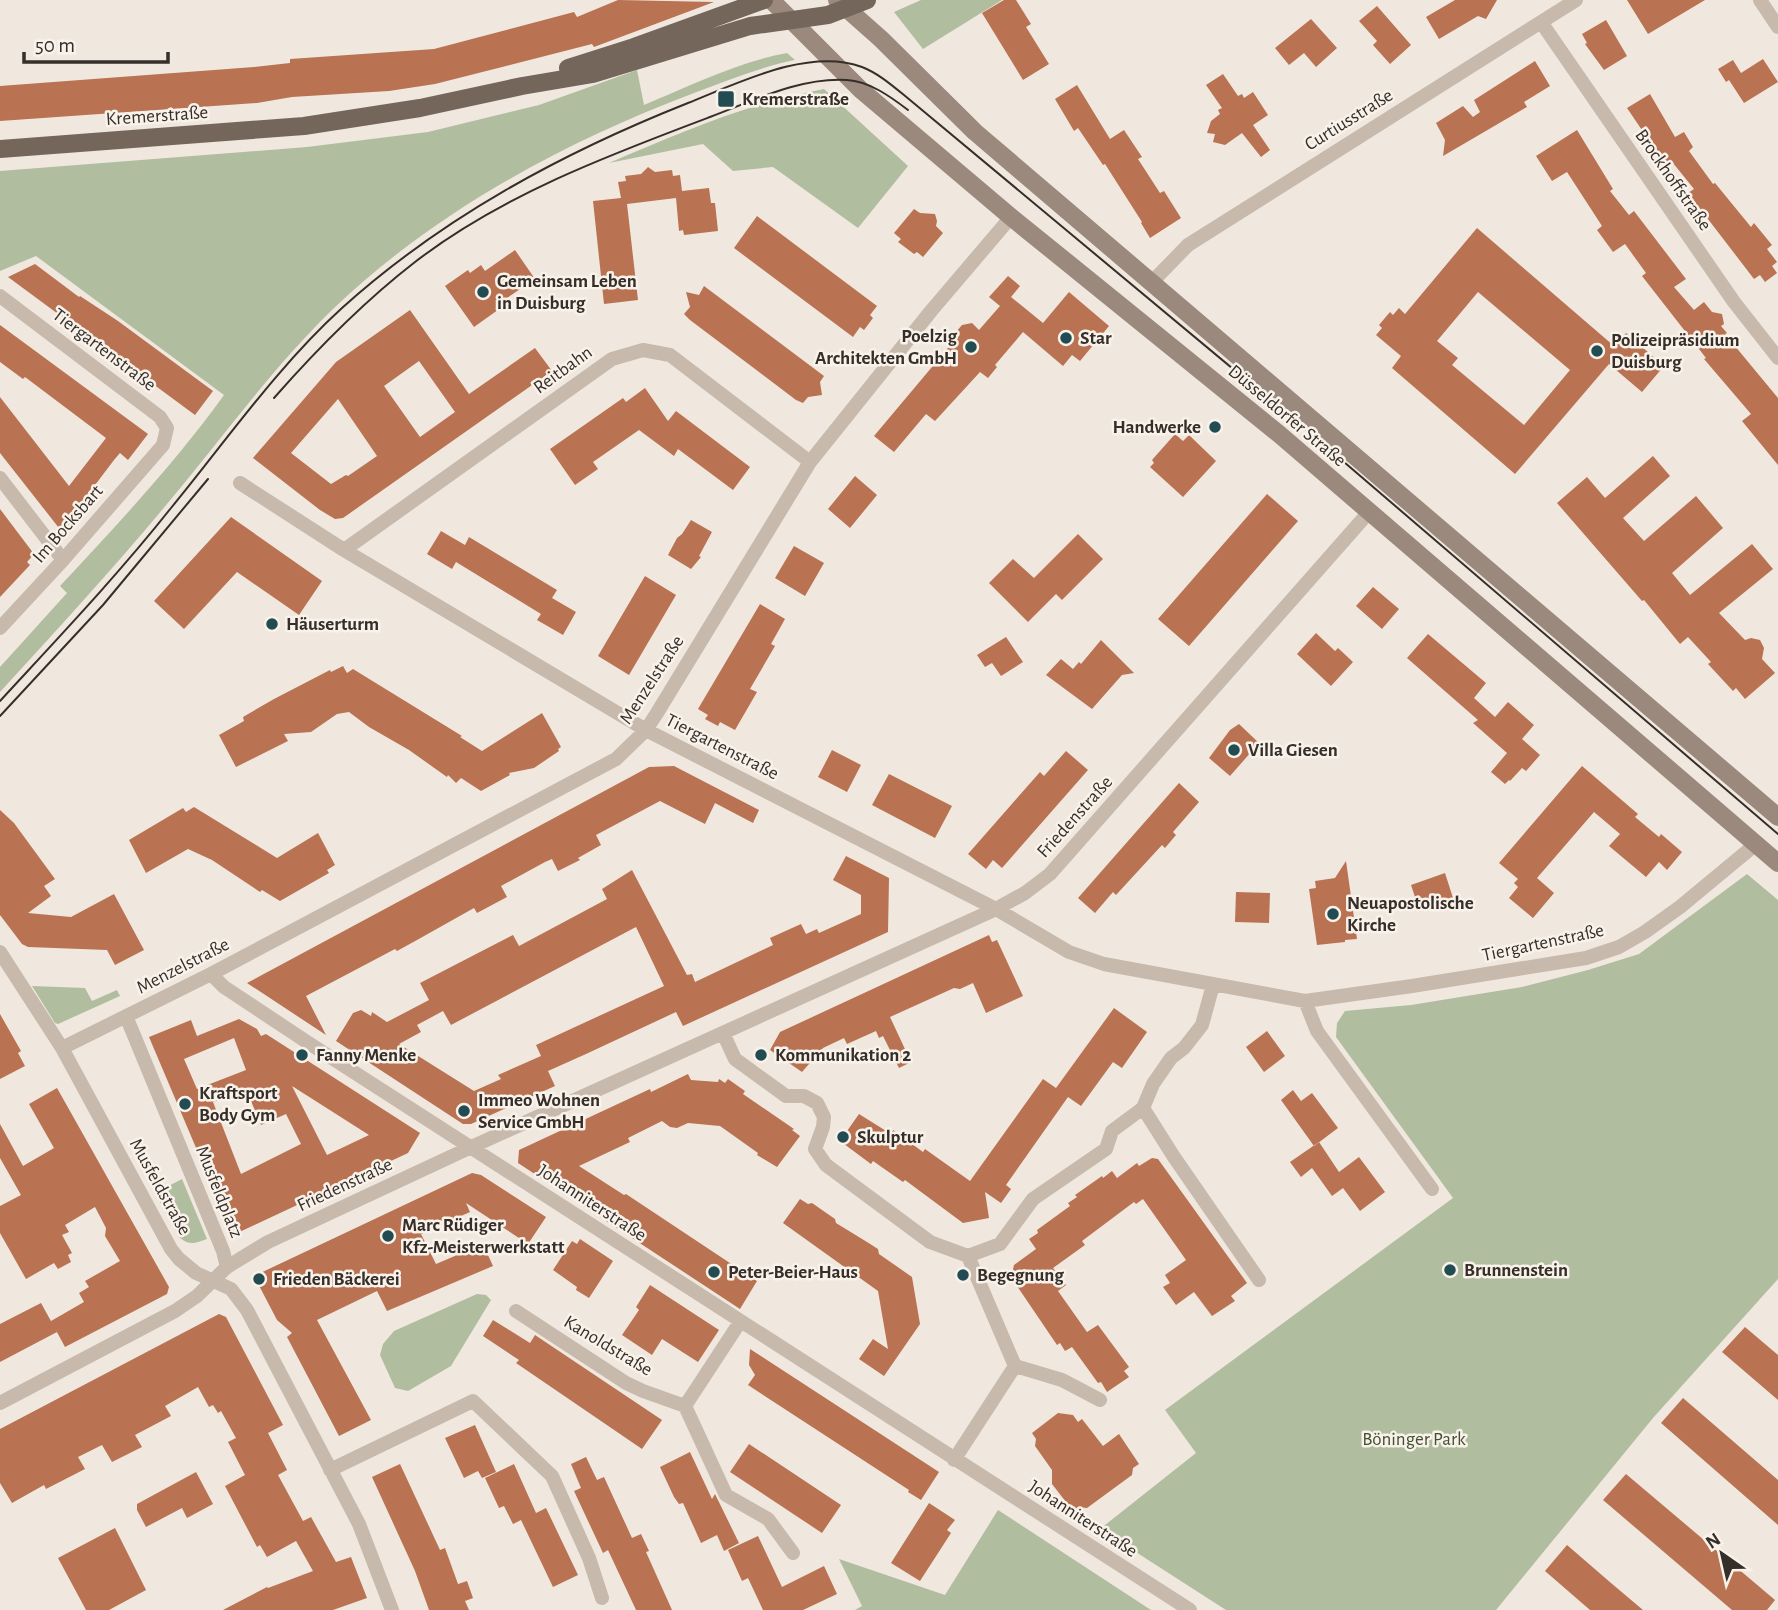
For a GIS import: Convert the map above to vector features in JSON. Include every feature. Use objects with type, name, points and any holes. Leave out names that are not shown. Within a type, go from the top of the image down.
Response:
[{"type":"main road","name":"Kremerstraße","points":[[522,86],[552,73],[634,47],[764,0]]},
{"type":"main road","name":"Düsseldorfer Straße","points":[[771,0],[861,90],[1011,217],[1279,434],[1778,863]]},
{"type":"main road","name":"Kremerstraße","points":[[0,149],[304,126],[432,106],[593,74],[750,26],[792,21],[842,4],[867,0]]},
{"type":"main road","name":"Düsseldorfer Straße","points":[[842,4],[975,132],[1778,817]]},
{"type":"street","name":"Curtiusstraße","points":[[1151,284],[1188,245],[1576,0]]},
{"type":"street","points":[[1760,0],[1778,27]]},
{"type":"street","name":"Brockhoffstraße","points":[[1541,22],[1734,302],[1778,358]]},
{"type":"street","name":"Menzelstraße","points":[[62,1048],[211,974],[616,759],[646,730],[810,462],[1011,217]]},
{"type":"street","name":"Tiergartenstraße","points":[[0,296],[160,417],[167,428],[163,445]]},
{"type":"street","name":"Reitbahn","points":[[344,550],[612,359],[643,350],[670,355],[810,462]]},
{"type":"street","name":"Im Bocksbart","points":[[0,628],[163,445]]},
{"type":"street","points":[[0,478],[63,560]]},
{"type":"street","name":"Tiergartenstraße","points":[[240,483],[344,550],[646,730],[996,909],[1079,956],[1104,964],[1305,1000],[1586,958],[1619,947],[1645,932],[1680,907],[1756,844]]},
{"type":"street","name":"Friedenstraße","points":[[0,1403],[161,1320],[197,1296],[226,1267],[268,1242],[996,909],[1025,893],[1050,874],[1369,512]]},
{"type":"street","name":"Musfeldstraße","points":[[0,952],[62,1048],[171,1249],[196,1273],[231,1289],[247,1310],[359,1524],[392,1610]]},
{"type":"street","name":"Johanniterstraße","points":[[211,974],[223,987],[470,1148],[1190,1610]]},
{"type":"street","points":[[723,1033],[736,1059],[786,1096],[804,1096],[817,1102],[824,1117],[815,1149],[826,1165],[930,1242],[968,1256],[1000,1244],[1034,1199],[1106,1149],[1112,1131],[1143,1108],[1153,1084],[1171,1058],[1184,1048],[1202,1025],[1213,985]]},
{"type":"street","points":[[1305,1000],[1317,1031],[1432,1189]]},
{"type":"street","name":"Musfeldplatz","points":[[126,1016],[223,1251],[226,1267]]},
{"type":"street","points":[[1143,1108],[1259,1280]]},
{"type":"street","points":[[968,1256],[1015,1366]]},
{"type":"street","name":"Kanoldstraße","points":[[516,1311],[626,1383],[685,1406]]},
{"type":"street","points":[[740,1322],[685,1406],[726,1495],[768,1519],[793,1553]]},
{"type":"street","points":[[1015,1366],[1062,1380],[1100,1399]]},
{"type":"street","points":[[954,1460],[1015,1366]]},
{"type":"street","points":[[330,1470],[473,1401],[552,1476],[589,1558],[602,1598]]},
{"type":"green space","points":[[921,0],[1002,0],[923,49],[894,12]]},
{"type":"green space","points":[[787,53],[795,60],[756,70],[645,112],[549,157],[457,211],[372,274],[310,332],[142,533],[0,692],[0,667],[67,593],[60,586],[166,469],[224,395],[36,256],[0,271],[0,171],[307,147],[428,132],[539,105],[637,70],[644,105],[732,68]]},
{"type":"green space","points":[[824,89],[908,166],[858,228],[773,167],[733,171],[703,144],[609,163],[741,111]]},
{"type":"green space","name":"Böninger Park","points":[[1747,874],[1778,900],[1778,1279],[1653,1418],[1496,1610],[1226,1610],[1100,1529],[1196,1453],[1165,1410],[1453,1198],[1336,1037],[1337,1023],[1345,1011],[1411,1005],[1522,987],[1639,954]]},
{"type":"green space","points":[[32,986],[85,988],[92,1001],[117,990],[120,996],[58,1024]]},
{"type":"green space","points":[[182,1179],[207,1239],[196,1243],[180,1238],[155,1193]]},
{"type":"green space","points":[[477,1294],[486,1295],[491,1300],[451,1366],[408,1391],[395,1388],[380,1355],[383,1344],[394,1331]]},
{"type":"green space","points":[[998,1510],[1151,1610],[855,1610],[862,1606],[839,1559],[945,1595]]},
{"type":"building","points":[[618,0],[714,2],[594,47],[592,44],[435,84],[389,91],[292,97],[257,103],[0,121],[0,86],[254,67],[290,63],[290,59],[434,49],[574,12],[577,17]]},
{"type":"building","points":[[1004,0],[1016,0],[1031,24],[1026,27],[1049,64],[1023,80],[982,13]]},
{"type":"building","points":[[1455,0],[1497,0],[1486,19],[1478,16],[1439,39],[1426,17]]},
{"type":"building","points":[[1627,0],[1705,0],[1648,34]]},
{"type":"building","points":[[1377,6],[1411,45],[1390,64],[1373,45],[1377,41],[1359,21]]},
{"type":"building","points":[[1311,19],[1337,48],[1316,67],[1304,53],[1289,65],[1275,48]]},
{"type":"building","points":[[1606,20],[1627,56],[1604,70],[1585,44],[1587,43],[1582,34]]},
{"type":"building","points":[[1763,59],[1778,82],[1744,103],[1718,69],[1733,60],[1741,73]]},
{"type":"building","points":[[1535,61],[1550,86],[1524,102],[1527,107],[1443,156],[1445,140],[1436,123],[1463,106],[1473,117],[1480,112],[1474,100]]},
{"type":"building","points":[[1223,74],[1238,96],[1242,94],[1244,98],[1253,92],[1268,115],[1253,125],[1270,150],[1261,157],[1242,133],[1225,145],[1213,142],[1215,134],[1207,133],[1211,121],[1220,114],[1218,110],[1222,108],[1206,85]]},
{"type":"building","points":[[1077,85],[1110,139],[1124,130],[1142,157],[1138,159],[1160,193],[1164,191],[1181,218],[1150,238],[1105,164],[1103,165],[1078,128],[1074,131],[1055,99]]},
{"type":"building","points":[[1650,94],[1675,137],[1684,132],[1693,147],[1689,151],[1713,184],[1715,183],[1751,227],[1754,223],[1772,245],[1767,249],[1777,262],[1772,266],[1777,273],[1765,282],[1760,275],[1754,279],[1688,193],[1694,189],[1673,163],[1667,167],[1627,108]]},
{"type":"building","points":[[1577,130],[1613,189],[1610,191],[1629,215],[1634,211],[1686,279],[1674,287],[1694,310],[1704,302],[1712,312],[1722,314],[1724,324],[1721,326],[1727,333],[1725,334],[1778,398],[1778,465],[1742,421],[1751,414],[1704,359],[1706,358],[1642,276],[1646,273],[1625,244],[1613,252],[1597,230],[1602,226],[1567,172],[1552,181],[1536,156]]},
{"type":"building","points":[[648,167],[655,172],[672,170],[673,176],[680,175],[682,191],[709,188],[711,203],[715,203],[718,231],[684,235],[683,230],[679,231],[676,198],[627,204],[638,300],[604,304],[593,201],[621,198],[618,182],[626,181],[625,176],[641,174]]},
{"type":"building","points":[[914,209],[920,213],[935,214],[936,226],[943,233],[923,257],[898,242],[901,239],[894,233]]},
{"type":"building","points":[[757,216],[877,306],[870,315],[873,318],[864,330],[860,327],[853,337],[734,248]]},
{"type":"building","name":"Polizeipräsidium Duisburg","points":[[1477,228],[1614,346],[1626,333],[1664,366],[1642,392],[1609,364],[1515,474],[1392,368],[1401,356],[1376,335],[1382,328],[1379,325],[1390,312],[1393,315],[1399,308],[1405,314]],"holes":[[[1478,292],[1570,370],[1524,425],[1452,365],[1458,358],[1437,341]]]},
{"type":"building","name":"Gemeinsam Leben in Duisburg","points":[[515,250],[535,279],[507,298],[509,302],[474,327],[445,286],[468,270],[470,273],[481,265],[485,271]]},
{"type":"building","points":[[35,264],[213,391],[195,415],[8,277]]},
{"type":"building","points":[[1008,276],[1020,286],[1011,297],[1043,323],[1069,292],[1109,326],[1080,361],[1072,355],[1063,366],[1023,332],[995,365],[997,367],[988,378],[980,372],[935,421],[926,414],[894,452],[874,436],[958,336],[955,333],[962,325],[972,323],[979,330],[1000,306],[989,297]]},
{"type":"building","points":[[704,286],[824,376],[820,382],[822,395],[808,397],[803,403],[796,400],[690,320],[684,314],[690,307],[686,292],[699,295]]},
{"type":"building","points":[[410,310],[469,394],[535,348],[552,371],[343,518],[335,519],[253,458],[336,362]],"holes":[[[419,361],[455,412],[420,437],[384,386]],[[338,399],[377,456],[331,484],[291,453]]]},
{"type":"building","points":[[0,325],[148,434],[128,460],[120,453],[89,493],[93,499],[66,528],[59,528],[0,453],[0,397],[69,486],[106,438],[25,377],[23,379],[0,362]]},
{"type":"building","points":[[645,388],[668,421],[676,411],[750,467],[733,490],[678,449],[674,456],[639,430],[593,462],[598,469],[575,485],[550,449],[623,398],[626,402]]},
{"type":"building","points":[[1175,434],[1183,441],[1189,435],[1216,461],[1183,497],[1150,467],[1154,463],[1152,460]]},
{"type":"building","points":[[1653,456],[1670,476],[1623,518],[1644,541],[1696,496],[1723,528],[1672,573],[1690,595],[1752,544],[1773,569],[1719,613],[1745,640],[1760,640],[1764,648],[1762,659],[1775,673],[1745,699],[1736,688],[1733,691],[1708,664],[1711,662],[1688,637],[1680,644],[1557,503],[1587,477],[1605,498]]},
{"type":"building","points":[[855,476],[877,495],[850,528],[828,509]]},
{"type":"building","points":[[1267,494],[1298,521],[1189,646],[1158,619]]},
{"type":"building","points":[[0,509],[34,554],[27,562],[30,565],[0,597]]},
{"type":"building","points":[[231,517],[322,581],[299,615],[237,572],[184,629],[154,601]]},
{"type":"building","points":[[691,520],[712,532],[699,556],[701,557],[691,569],[668,555]]},
{"type":"building","points":[[441,531],[465,545],[469,537],[557,590],[552,598],[576,612],[563,635],[537,620],[541,614],[456,562],[452,569],[427,554]]},
{"type":"building","points":[[1078,534],[1103,559],[1062,600],[1056,594],[1028,622],[989,583],[1013,559],[1034,578]]},
{"type":"building","points":[[794,546],[824,563],[805,596],[775,578]]},
{"type":"building","points":[[645,576],[676,595],[629,675],[598,656]]},
{"type":"building","points":[[1373,587],[1399,609],[1382,629],[1356,606]]},
{"type":"building","points":[[760,604],[785,619],[771,644],[775,646],[750,689],[757,692],[735,730],[720,722],[718,726],[705,719],[708,715],[698,709]]},
{"type":"building","points":[[1316,633],[1335,651],[1338,648],[1353,662],[1331,686],[1297,654]]},
{"type":"building","points":[[1428,634],[1486,683],[1474,698],[1495,717],[1508,702],[1534,725],[1522,739],[1540,755],[1526,771],[1522,768],[1505,784],[1491,772],[1507,753],[1473,723],[1478,720],[1407,658]]},
{"type":"building","points":[[1006,637],[1023,662],[1001,676],[992,663],[985,667],[977,655]]},
{"type":"building","points":[[1101,640],[1134,673],[1122,675],[1092,709],[1046,675],[1061,659],[1073,669],[1079,662],[1081,664]]},
{"type":"building","points":[[343,666],[347,673],[353,669],[482,751],[542,713],[561,747],[534,768],[509,773],[510,775],[481,791],[461,778],[456,783],[448,775],[447,777],[349,712],[337,714],[311,732],[284,734],[288,741],[236,767],[219,735],[274,699]]},
{"type":"building","name":"Villa Giesen","points":[[1239,724],[1259,743],[1230,776],[1209,758],[1230,730]]},
{"type":"building","points":[[832,750],[861,765],[847,792],[818,777]]},
{"type":"building","points":[[1066,751],[1088,770],[1002,868],[993,860],[986,869],[968,854],[1040,772],[1044,776]]},
{"type":"building","points":[[674,766],[759,810],[753,823],[715,803],[705,824],[660,801],[596,835],[601,845],[578,858],[580,860],[558,871],[552,859],[545,862],[501,886],[507,897],[477,913],[474,908],[397,951],[395,949],[306,996],[326,1035],[247,983],[649,767]]},
{"type":"building","points":[[1582,766],[1638,814],[1635,817],[1682,852],[1667,870],[1659,862],[1646,877],[1609,846],[1620,834],[1594,812],[1537,878],[1554,893],[1533,918],[1509,898],[1518,887],[1514,883],[1518,879],[1499,863]]},
{"type":"building","points":[[889,774],[952,806],[935,838],[872,805]]},
{"type":"building","points":[[1179,783],[1199,802],[1173,832],[1176,835],[1165,848],[1162,845],[1116,895],[1113,892],[1095,913],[1078,898]]},
{"type":"building","points":[[194,807],[277,858],[318,833],[335,865],[327,870],[329,873],[280,901],[262,890],[260,892],[212,860],[188,849],[146,873],[129,840],[183,808],[186,812]]},
{"type":"building","points":[[0,810],[14,823],[55,879],[44,886],[51,896],[28,913],[71,917],[114,894],[144,950],[115,965],[107,950],[28,947],[22,944],[0,915]]},
{"type":"building","points":[[846,856],[889,878],[888,932],[683,1026],[676,1012],[548,1071],[555,1086],[471,1124],[463,1124],[336,1041],[353,1013],[361,1010],[371,1016],[372,1012],[387,1022],[429,1000],[420,983],[513,935],[519,946],[607,899],[602,889],[632,870],[687,975],[692,974],[695,982],[773,945],[770,938],[801,924],[806,934],[817,929],[819,933],[861,914],[861,895],[833,880]],"holes":[[[636,927],[664,986],[536,1045],[541,1056],[498,1075],[501,1079],[474,1091],[399,1044],[421,1032],[417,1025],[443,1011],[451,1025]]]},
{"type":"building","name":"Neuapostolische Kirche","points":[[1346,861],[1357,939],[1317,945],[1309,889],[1316,888],[1315,881],[1335,878]]},
{"type":"building","points":[[1445,873],[1453,898],[1419,909],[1411,885]]},
{"type":"building","points":[[1236,892],[1270,893],[1269,923],[1235,922]]},
{"type":"building","points":[[989,935],[992,942],[997,940],[1023,996],[986,1013],[973,983],[960,989],[954,988],[890,1017],[911,1062],[899,1068],[883,1036],[879,1038],[876,1031],[847,1044],[844,1038],[823,1048],[802,1072],[770,1050],[780,1032]]},
{"type":"building","points":[[1114,1008],[1147,1032],[1122,1068],[1113,1062],[1081,1106],[1068,1097],[1006,1185],[1011,1189],[1001,1203],[985,1192],[989,1218],[963,1223],[905,1180],[903,1182],[873,1161],[871,1164],[840,1141],[859,1114],[891,1134],[893,1130],[923,1152],[925,1149],[970,1181],[1043,1079],[1056,1088]]},
{"type":"building","points":[[0,1014],[21,1051],[18,1053],[25,1066],[0,1079]]},
{"type":"building","points":[[239,1019],[257,1029],[261,1036],[266,1034],[420,1133],[408,1153],[233,1235],[149,1037],[191,1020],[197,1036]],"holes":[[[234,1038],[246,1070],[197,1089],[184,1059]],[[292,1086],[369,1135],[327,1155]],[[246,1089],[261,1125],[286,1114],[301,1144],[241,1174],[213,1102]]]},
{"type":"building","points":[[1267,1031],[1285,1056],[1264,1072],[1246,1047]]},
{"type":"building","points":[[688,1074],[691,1080],[718,1082],[719,1079],[725,1083],[728,1079],[745,1091],[743,1094],[794,1129],[792,1130],[800,1136],[777,1167],[720,1126],[688,1123],[677,1128],[662,1121],[628,1138],[630,1142],[579,1166],[757,1281],[740,1309],[518,1163],[519,1150]]},
{"type":"building","points":[[57,1088],[169,1287],[167,1294],[65,1347],[51,1321],[84,1302],[79,1293],[89,1287],[85,1281],[120,1261],[105,1236],[106,1228],[95,1207],[65,1225],[69,1232],[62,1235],[72,1253],[68,1255],[71,1262],[58,1269],[54,1263],[26,1279],[0,1233],[0,1206],[21,1195],[0,1158],[0,1124],[23,1166],[54,1148],[29,1104]]},
{"type":"building","points":[[1293,1090],[1301,1101],[1312,1093],[1338,1128],[1314,1146],[1281,1100]]},
{"type":"building","points":[[1319,1142],[1339,1172],[1359,1157],[1385,1192],[1360,1211],[1343,1188],[1332,1196],[1312,1168],[1301,1177],[1290,1162]]},
{"type":"building","points":[[1152,1158],[1158,1159],[1247,1283],[1231,1296],[1235,1301],[1212,1316],[1194,1292],[1176,1305],[1163,1287],[1170,1283],[1165,1275],[1186,1260],[1143,1199],[1136,1204],[1134,1202],[1082,1241],[1085,1245],[1053,1268],[1066,1285],[1058,1291],[1087,1332],[1098,1325],[1129,1367],[1124,1371],[1129,1377],[1107,1392],[1072,1347],[1065,1351],[1060,1343],[1057,1345],[1017,1286],[1020,1284],[1012,1274],[1014,1265],[1036,1249],[1029,1239],[1070,1206],[1068,1203],[1077,1197],[1075,1195],[1112,1171],[1117,1178],[1137,1163],[1139,1166]]},
{"type":"building","points":[[472,1173],[481,1175],[546,1217],[528,1244],[466,1203],[470,1212],[421,1234],[436,1264],[483,1244],[493,1266],[387,1311],[377,1291],[317,1320],[371,1420],[339,1436],[287,1337],[292,1333],[277,1320],[254,1276]]},
{"type":"building","points":[[800,1199],[808,1204],[812,1203],[835,1219],[836,1223],[878,1249],[879,1254],[912,1277],[920,1324],[884,1376],[859,1359],[873,1339],[888,1349],[878,1291],[783,1223]]},
{"type":"building","points":[[580,1239],[613,1261],[589,1298],[553,1270],[572,1241],[577,1244]]},
{"type":"building","points":[[650,1285],[719,1330],[698,1362],[662,1339],[652,1355],[622,1335],[639,1310],[636,1307]]},
{"type":"building","points":[[41,1303],[57,1332],[0,1362],[0,1324]]},
{"type":"building","points":[[219,1314],[226,1317],[283,1425],[268,1433],[287,1470],[278,1475],[303,1521],[311,1517],[336,1562],[351,1557],[367,1598],[333,1610],[223,1610],[267,1587],[313,1571],[296,1541],[267,1557],[260,1545],[257,1547],[225,1486],[245,1475],[228,1442],[236,1438],[221,1411],[218,1413],[213,1405],[209,1407],[198,1387],[165,1406],[171,1416],[135,1435],[142,1447],[112,1462],[102,1445],[78,1457],[85,1469],[46,1489],[44,1485],[12,1503],[0,1483],[0,1429]]},
{"type":"building","points":[[493,1320],[530,1343],[535,1335],[662,1420],[642,1449],[516,1363],[519,1360],[483,1336]]},
{"type":"building","points":[[1745,1327],[1778,1355],[1778,1400],[1722,1352]]},
{"type":"building","points":[[750,1349],[939,1472],[921,1500],[748,1385],[755,1375],[749,1365]]},
{"type":"building","points":[[1683,1398],[1778,1480],[1778,1525],[1661,1423]]},
{"type":"building","points":[[1058,1413],[1073,1415],[1078,1422],[1082,1419],[1103,1446],[1119,1434],[1139,1464],[1133,1468],[1132,1475],[1087,1508],[1078,1507],[1073,1511],[1052,1484],[1052,1470],[1035,1446],[1036,1439],[1032,1433]]},
{"type":"building","points":[[475,1425],[496,1472],[482,1478],[478,1471],[464,1478],[445,1438]]},
{"type":"building","points":[[749,1444],[841,1505],[822,1533],[730,1472]]},
{"type":"building","points":[[690,1452],[712,1499],[715,1494],[739,1543],[724,1551],[717,1535],[701,1543],[683,1503],[679,1504],[674,1497],[660,1467]]},
{"type":"building","points":[[586,1457],[597,1480],[604,1477],[632,1538],[641,1534],[649,1551],[646,1552],[672,1610],[636,1610],[608,1550],[603,1553],[574,1491],[581,1488],[571,1464]]},
{"type":"building","points":[[400,1464],[440,1550],[445,1548],[458,1584],[467,1581],[473,1598],[465,1601],[469,1610],[429,1610],[415,1571],[372,1477]]},
{"type":"building","points":[[514,1464],[536,1513],[546,1508],[578,1575],[553,1587],[521,1520],[513,1524],[504,1506],[499,1508],[485,1478]]},
{"type":"building","points":[[196,1472],[213,1504],[187,1518],[182,1508],[146,1527],[137,1510],[137,1504]]},
{"type":"building","points":[[1626,1474],[1775,1600],[1767,1610],[1732,1610],[1603,1500]]},
{"type":"building","points":[[929,1503],[955,1520],[947,1530],[951,1533],[920,1581],[891,1563]]},
{"type":"building","points":[[115,1528],[146,1590],[109,1610],[86,1610],[58,1558]]},
{"type":"building","points":[[758,1536],[782,1587],[824,1566],[837,1594],[803,1610],[763,1610],[748,1578],[742,1581],[728,1550]]},
{"type":"building","points":[[1567,1545],[1643,1610],[1590,1610],[1545,1571]]},
{"type":"tram line","points":[[0,701],[130,558],[296,354],[342,308],[381,275],[463,216],[595,143],[729,86],[774,70],[819,61],[841,62],[875,73],[910,100],[1316,438],[1778,834]]},
{"type":"tram line","points":[[274,398],[341,327],[415,262],[484,216],[557,179],[760,97],[812,82],[847,80],[863,83],[908,110]]},
{"type":"tram line","points":[[0,716],[103,605],[208,479]]},
{"type":"place","name":"Kremerstraße","points":[[726,99]]},
{"type":"place","name":"Gemeinsam Leben in Duisburg","points":[[483,292]]},
{"type":"place","name":"Star","points":[[1066,338]]},
{"type":"place","name":"Poelzig Architekten GmbH","points":[[971,347]]},
{"type":"place","name":"Polizeipräsidium Duisburg","points":[[1597,351]]},
{"type":"place","name":"Handwerke","points":[[1215,427]]},
{"type":"place","name":"Häuserturm","points":[[272,624]]},
{"type":"place","name":"Villa Giesen","points":[[1234,750]]},
{"type":"place","name":"Neuapostolische Kirche","points":[[1333,914]]},
{"type":"place","name":"Fanny Menke","points":[[302,1055]]},
{"type":"place","name":"Kommunikation 2","points":[[761,1055]]},
{"type":"place","name":"Kraftsport Body Gym","points":[[185,1104]]},
{"type":"place","name":"Immeo Wohnen Service GmbH","points":[[464,1111]]},
{"type":"place","name":"Skulptur","points":[[843,1137]]},
{"type":"place","name":"Marc Rüdiger Kfz-Meisterwerkstatt","points":[[388,1236]]},
{"type":"place","name":"Brunnenstein","points":[[1450,1270]]},
{"type":"place","name":"Peter-Beier-Haus","points":[[714,1272]]},
{"type":"place","name":"Begegnung","points":[[963,1275]]},
{"type":"place","name":"Frieden Bäckerei","points":[[259,1279]]}]
